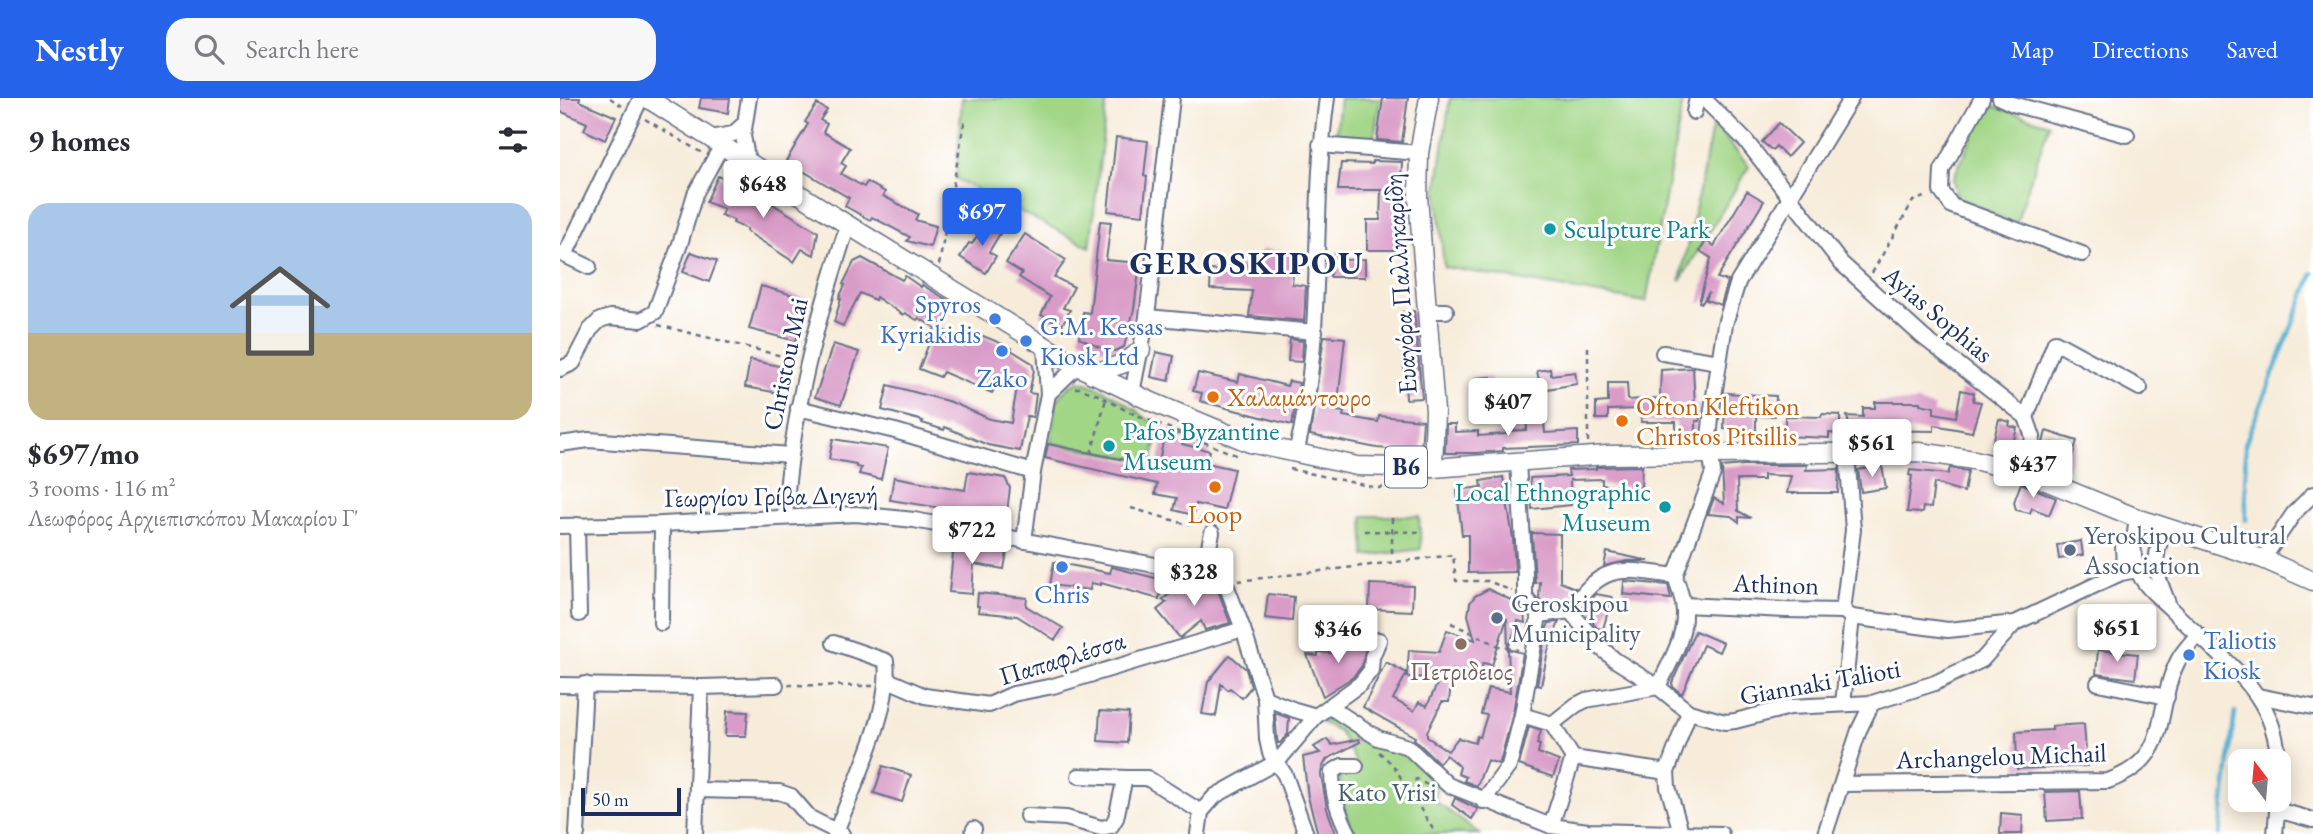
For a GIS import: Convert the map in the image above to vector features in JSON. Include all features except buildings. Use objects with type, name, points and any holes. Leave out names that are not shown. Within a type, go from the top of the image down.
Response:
[{"type":"main road","name":"B6","points":[[647,98],[1085,370],[1250,443],[1357,466],[1433,468],[1588,456],[1711,453],[1919,453],[1974,460],[2026,473],[2137,518],[2263,559],[2313,581]]},
{"type":"main road","name":"Ευαγόρα Παλληκαρίδη","points":[[1429,98],[1419,153],[1418,197],[1427,311],[1437,346],[1433,468]]},
{"type":"main road","points":[[1085,370],[1125,363],[1141,350]]},
{"type":"street","points":[[589,267],[562,254],[641,98]]},
{"type":"street","points":[[748,162],[743,144],[749,98]]},
{"type":"street","points":[[1132,393],[1147,317],[1172,98]]},
{"type":"street","points":[[1296,453],[1308,392],[1315,332],[1320,145],[1326,98]]},
{"type":"street","name":"Ayias Sophias","points":[[1703,98],[1746,141],[1841,263],[1923,337],[2026,417]]},
{"type":"street","points":[[1552,723],[1586,701],[1658,687],[1681,635],[1684,605],[1675,576],[1713,473],[1709,438],[1725,324],[1738,282],[1851,98]]},
{"type":"street","points":[[1982,98],[1942,170],[1941,191],[1952,206],[2082,254]]},
{"type":"street","points":[[2000,98],[2012,104],[2127,135]]},
{"type":"street","points":[[560,369],[573,363],[590,330],[605,318],[636,321],[646,319],[655,312],[695,194],[716,142],[733,134],[744,124]]},
{"type":"street","points":[[1320,145],[1419,153]]},
{"type":"street","name":"Christou Mai","points":[[785,517],[791,455],[807,362],[848,225]]},
{"type":"street","points":[[1427,311],[1446,311]]},
{"type":"street","points":[[1147,317],[1315,332]]},
{"type":"street","points":[[2026,473],[2033,437],[2026,417],[2055,342],[2140,388]]},
{"type":"street","points":[[1024,541],[1033,472],[1048,394],[1045,347]]},
{"type":"street","points":[[1663,352],[1719,362]]},
{"type":"street","points":[[1048,394],[1085,370]]},
{"type":"street","points":[[798,408],[895,431],[1033,472]]},
{"type":"street","points":[[560,444],[589,440],[791,455]]},
{"type":"street","points":[[1843,704],[1853,530],[1847,453]]},
{"type":"street","points":[[1483,801],[1509,766],[1522,715],[1539,615],[1525,597],[1518,463]]},
{"type":"street","points":[[2263,559],[2294,513],[2313,494]]},
{"type":"street","name":"Γεωργίου Γρίβα Διγενή","points":[[560,526],[785,517],[868,516],[914,520],[1203,573],[1225,585]]},
{"type":"street","points":[[2131,571],[2137,518]]},
{"type":"street","points":[[661,623],[662,524]]},
{"type":"street","points":[[577,525],[579,614]]},
{"type":"street","points":[[2164,528],[2155,562],[2157,576],[2170,608]]},
{"type":"street","points":[[1203,573],[1212,534]]},
{"type":"street","points":[[2123,544],[2131,571],[2230,664],[2258,696],[2267,709],[2279,749]]},
{"type":"street","points":[[1539,615],[1570,611],[1586,589],[1622,569],[1675,576]]},
{"type":"street","name":"Giannaki Talioti","points":[[1570,611],[1599,646],[1615,660],[1658,687],[1689,712],[1725,722],[1735,722],[1790,707],[1872,703],[1934,684],[1982,660],[2015,623],[2131,571]]},
{"type":"street","points":[[1225,585],[1243,629],[1265,698],[1270,753],[1278,761],[1285,775],[1306,834]]},
{"type":"street","name":"Athinon","points":[[1684,605],[1847,614],[1948,630],[2015,623]]},
{"type":"street","name":"Παπαφλέσσα","points":[[888,683],[925,696],[989,705],[1013,694],[1053,686],[1243,629]]},
{"type":"street","name":"Archangelou Michail","points":[[1842,784],[2108,781],[2123,776],[2137,767],[2152,748],[2179,658],[2197,635]]},
{"type":"street","points":[[1198,834],[1200,812],[1215,796],[1278,761],[1315,716],[1360,684],[1371,670],[1372,657],[1379,640]]},
{"type":"street","points":[[697,790],[779,792],[791,796],[810,818],[839,833],[877,725],[888,683],[886,661],[834,643]]},
{"type":"street","points":[[2098,683],[2167,696]]},
{"type":"street","points":[[577,834],[586,684]]},
{"type":"street","points":[[560,685],[776,685]]},
{"type":"street","points":[[695,834],[701,687]]},
{"type":"street","points":[[2258,696],[2313,707]]},
{"type":"street","points":[[1265,698],[1315,716]]},
{"type":"street","points":[[1825,834],[1858,730],[1872,703]]},
{"type":"street","points":[[1330,707],[1378,738],[1408,747],[1448,785],[1551,826],[1588,831],[1721,834]]},
{"type":"street","points":[[1688,833],[1668,788],[1667,772],[1689,712]]},
{"type":"street","points":[[1522,715],[1552,723],[1573,758],[1551,826]]},
{"type":"street","points":[[1573,758],[1667,772]]},
{"type":"street","points":[[1349,834],[1332,789],[1332,772],[1342,766],[1356,766]]},
{"type":"street","points":[[1079,776],[1147,778],[1200,812]]},
{"type":"street","points":[[1027,816],[1066,818],[1101,828],[1107,827],[1114,823],[1124,782],[1128,778]]},
{"type":"street","points":[[2291,811],[2313,820]]},
{"type":"street","points":[[2275,834],[2277,812]]},
{"type":"path","points":[[936,279],[965,118]]},
{"type":"path","points":[[1866,285],[1913,201],[1941,191]]},
{"type":"path","points":[[646,319],[660,326],[807,362]]},
{"type":"path","points":[[1588,345],[1588,456]]},
{"type":"path","points":[[1091,454],[1112,384]]},
{"type":"path","points":[[1131,508],[1186,524],[1195,524],[1207,514],[1227,519]]},
{"type":"path","points":[[1392,516],[1392,553]]},
{"type":"path","points":[[1364,531],[1420,532]]},
{"type":"path","points":[[1225,585],[1453,555],[1456,581],[1488,581],[1525,597]]},
{"type":"path","points":[[1451,623],[1499,646],[1532,653]]},
{"type":"path","points":[[776,685],[888,683]]},
{"type":"path","points":[[1393,765],[1436,834]]},
{"type":"path","points":[[1405,786],[1418,779]]},
{"type":"green space","points":[[962,98],[1107,98],[1090,247],[956,179]]},
{"type":"green space","points":[[1340,98],[1380,98],[1374,138],[1336,136]]},
{"type":"green space","name":"Sculpture Park","points":[[1450,98],[1681,98],[1683,101],[1646,302],[1444,267],[1437,190]]},
{"type":"green space","points":[[1987,104],[2049,124],[2016,224],[1957,198],[1953,179]]},
{"type":"green space","points":[[1713,124],[1749,166],[1680,281]]},
{"type":"green space","points":[[1079,381],[1122,400],[1159,429],[1152,462],[1051,443],[1058,399]]},
{"type":"green space","points":[[1363,516],[1419,516],[1421,549],[1365,556]]},
{"type":"green space","name":"Kato Vrisi","points":[[1327,716],[1379,743],[1401,747],[1435,778],[1436,802],[1480,834],[1354,834],[1343,804],[1340,780],[1341,772],[1356,762],[1339,731],[1321,722]]},
{"type":"waterway","points":[[2246,520],[2245,444],[2313,273]]},
{"type":"waterway","points":[[2220,834],[2235,712]]},
{"type":"place","name":"Sculpture Park","points":[[1550,229]]},
{"type":"place","name":"Spyros Kyriakidis","points":[[995,319]]},
{"type":"place","name":"G.M. Kessas Kiosk Ltd","points":[[1026,341]]},
{"type":"place","name":"Zako","points":[[1002,351]]},
{"type":"place","name":"Χαλαμάντουρο","points":[[1213,397]]},
{"type":"place","name":"Ofton Kleftikon Christos Pitsillis","points":[[1622,421]]},
{"type":"place","name":"Pafos Byzantine Museum","points":[[1109,446]]},
{"type":"place","name":"Loop","points":[[1215,487]]},
{"type":"place","name":"Local Ethnographic Museum","points":[[1665,507]]},
{"type":"place","name":"Yeroskipou Cultural Association","points":[[2070,550]]},
{"type":"place","name":"Chris","points":[[1062,567]]},
{"type":"place","name":"Geroskipou Municipality","points":[[1497,618]]},
{"type":"place","name":"Πετριδειος","points":[[1461,644]]},
{"type":"place","name":"Taliotis Kiosk","points":[[2189,655]]},
{"type":"district","name":"GEROSKIPOU","points":[[1247,262]]}]
